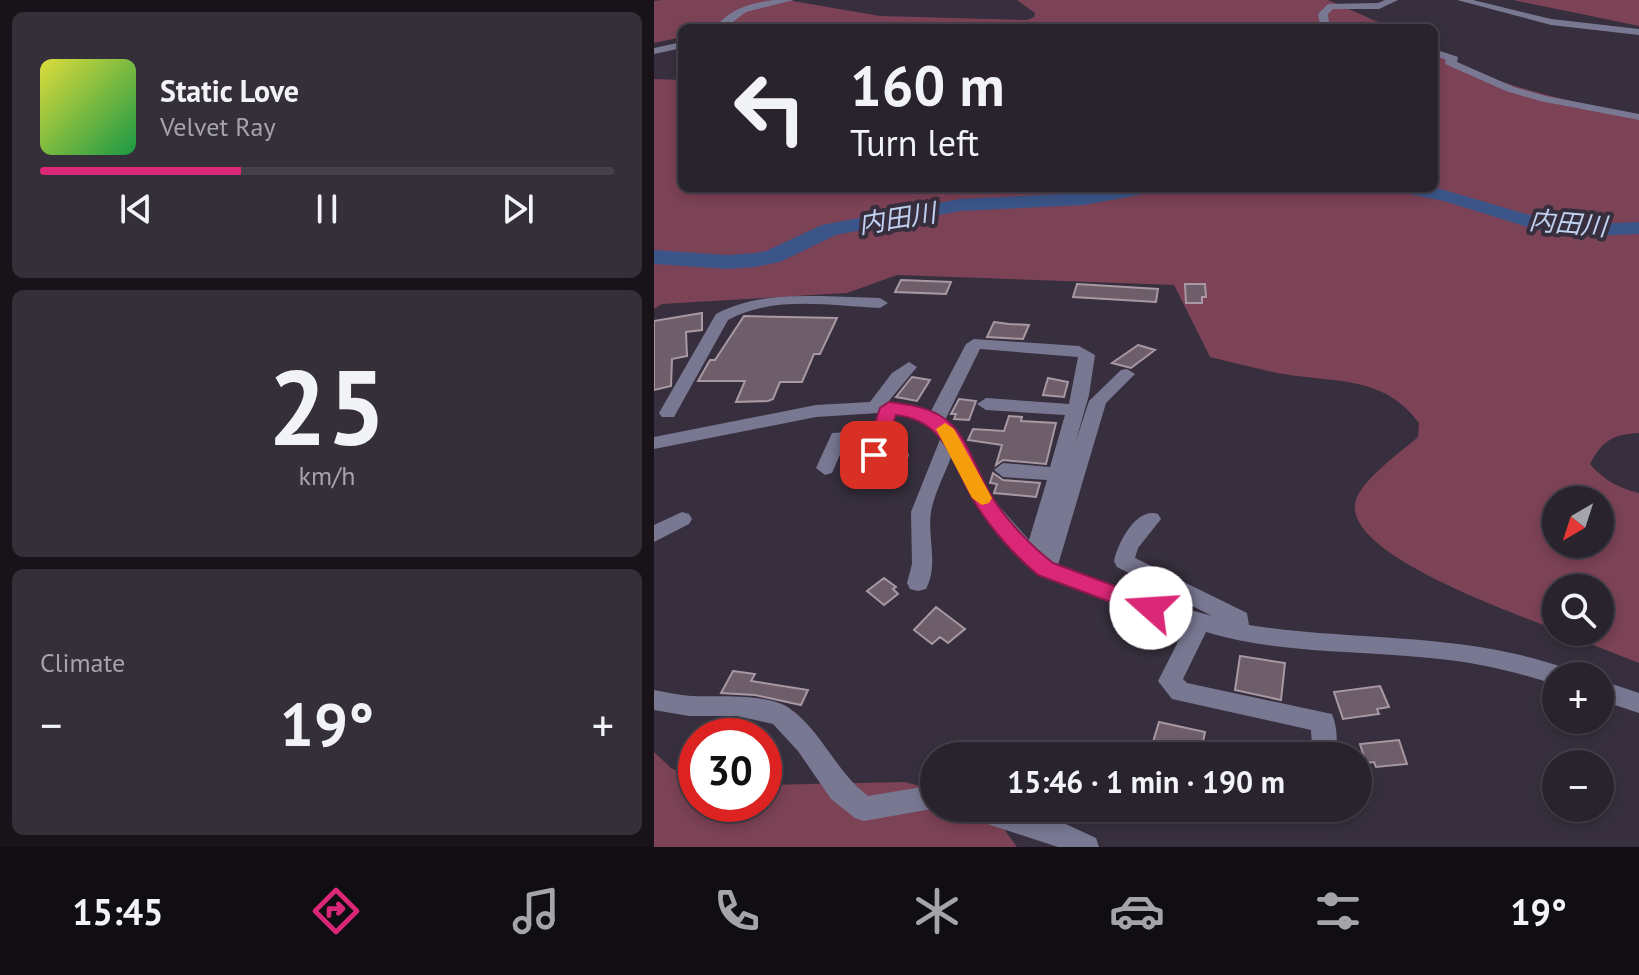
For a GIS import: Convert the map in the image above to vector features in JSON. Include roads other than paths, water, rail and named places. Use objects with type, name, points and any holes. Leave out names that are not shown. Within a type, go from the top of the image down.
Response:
[{"type":"street","points":[[723,24],[740,8],[789,0]]},
{"type":"street","points":[[1325,24],[1323,14],[1331,6],[1379,6],[1393,0]]},
{"type":"street","points":[[1462,0],[1551,22],[1639,32]]},
{"type":"street","points":[[654,51],[678,46]]},
{"type":"street","points":[[1438,53],[1454,59],[1449,62],[1510,89],[1569,105],[1639,117]]},
{"type":"street","points":[[668,413],[722,317],[728,312],[753,302],[880,303]]},
{"type":"street","points":[[918,583],[922,564],[921,512],[942,429],[974,344],[1079,351],[1087,355],[1040,564]]},
{"type":"street","points":[[868,472],[880,437],[882,408],[898,377],[909,367]]},
{"type":"street","points":[[1040,564],[1098,401],[1127,374]]},
{"type":"street","points":[[986,404],[1076,410]]},
{"type":"street","points":[[654,443],[794,414],[882,408],[913,411],[942,429],[985,503],[1040,564],[1126,600],[1236,632],[1287,640],[1477,654],[1542,670]]},
{"type":"street","points":[[825,468],[838,437],[880,437]]},
{"type":"street","points":[[1003,470],[1058,474]]},
{"type":"street","points":[[654,534],[682,519]]},
{"type":"street","points":[[1151,519],[1128,545],[1124,561],[1239,619],[1236,632]]},
{"type":"street","points":[[1199,623],[1170,681],[1172,686],[1180,692],[1323,722],[1324,742]]},
{"type":"street","points":[[1614,695],[1639,703]]},
{"type":"street","points":[[654,700],[689,706],[737,706],[780,715],[807,743],[840,790],[864,809],[920,799]]},
{"type":"street","points":[[1022,822],[1055,832],[1086,847]]},
{"type":"waterway","name":"内田川","points":[[654,257],[728,262],[755,260],[772,257],[830,230],[960,205],[1084,199],[1122,192]]},
{"type":"waterway","name":"内田川","points":[[1430,192],[1537,224],[1590,230],[1639,228]]}]
